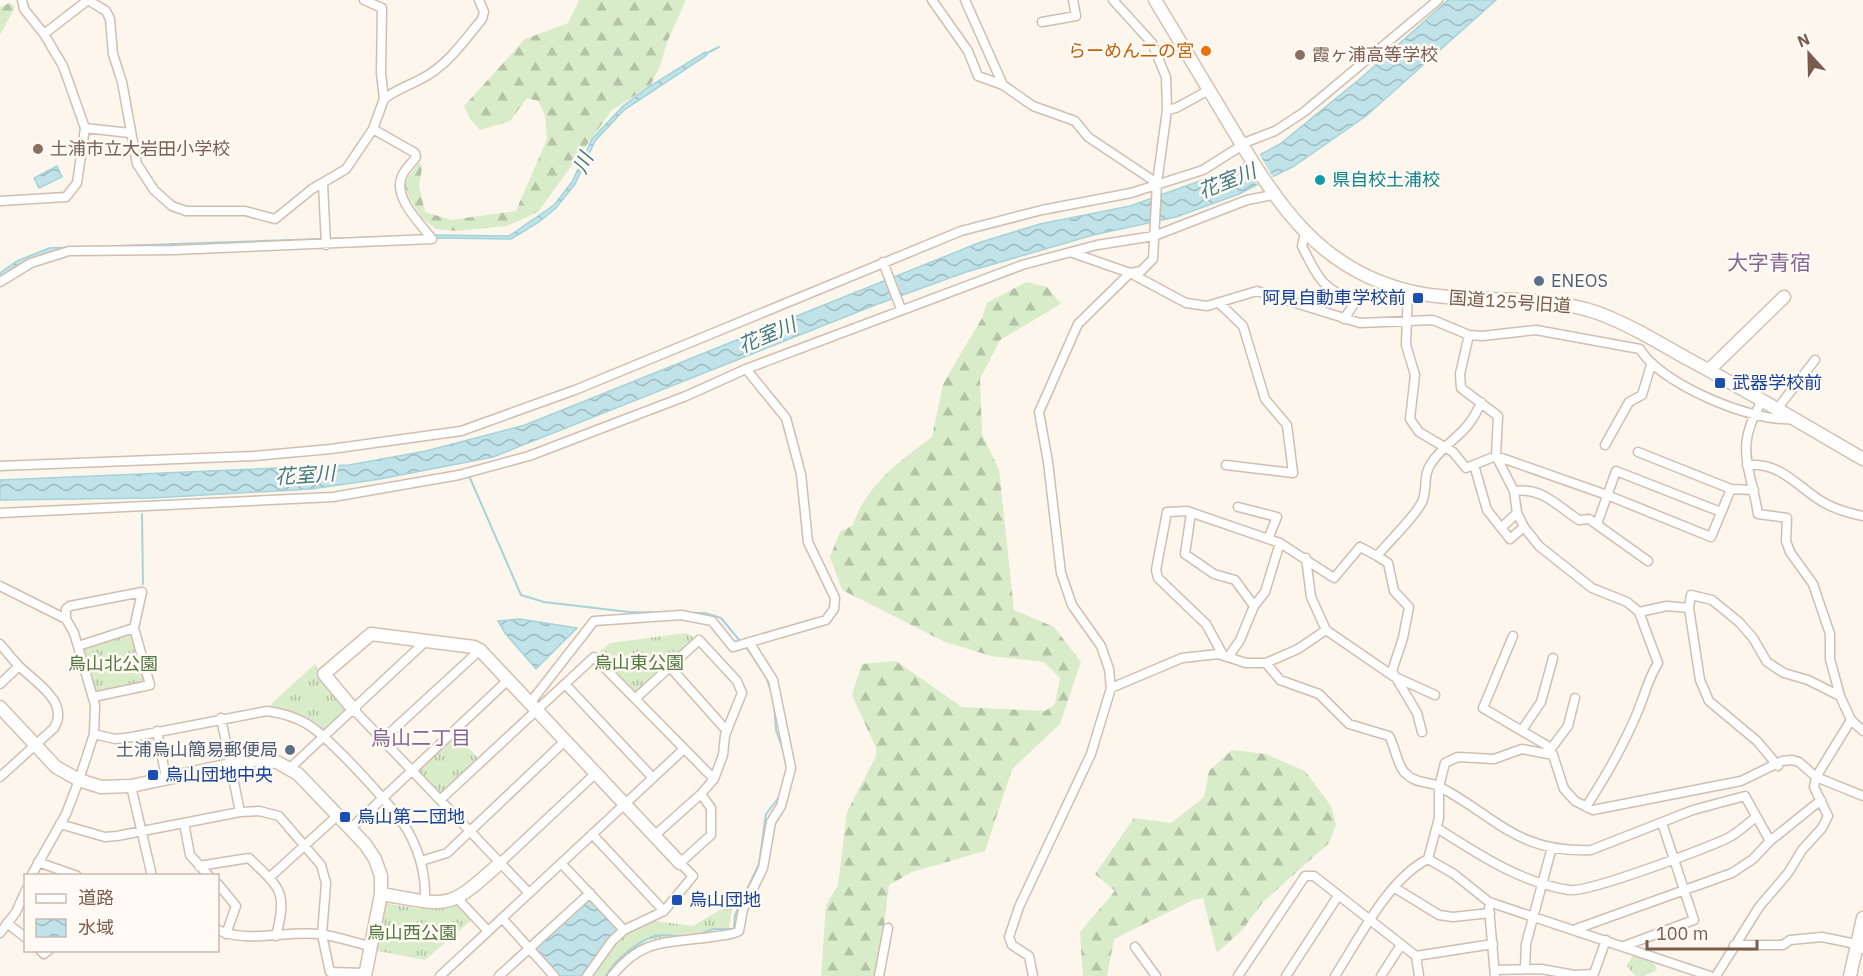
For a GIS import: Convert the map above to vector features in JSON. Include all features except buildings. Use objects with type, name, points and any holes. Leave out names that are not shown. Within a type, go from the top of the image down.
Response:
[{"type":"street","points":[[0,201],[66,197],[77,183],[85,128],[63,66],[44,34],[24,9],[22,0]]},
{"type":"street","points":[[44,34],[88,0],[106,11],[110,19],[112,54],[122,82],[137,164],[145,179],[172,206],[186,211],[245,211],[275,219],[346,169],[373,129],[384,99],[381,72],[382,8],[364,0]]},
{"type":"street","points":[[384,99],[399,87],[422,78],[451,57],[482,20],[484,12],[479,0]]},
{"type":"street","points":[[932,0],[968,51],[978,76],[1003,85],[1033,106],[1076,121],[1088,136],[1156,186]]},
{"type":"street","points":[[965,0],[1003,85]]},
{"type":"street","points":[[1042,22],[1076,16],[1073,0]]},
{"type":"street","points":[[1033,976],[1029,956],[1012,945],[1010,937],[1019,907],[1091,754],[1111,688],[1109,669],[1101,646],[1072,605],[1064,584],[1039,412],[1078,324],[1130,273],[1148,267],[1153,259],[1156,186],[1167,110],[1166,77],[1158,52],[1113,0]]},
{"type":"street","name":"国道125号旧道","points":[[1155,0],[1270,191],[1305,233],[1353,267],[1408,290],[1462,298],[1530,300],[1569,304],[1600,313],[1708,370],[1863,459]]},
{"type":"street","points":[[0,466],[254,456],[331,449],[461,431],[575,390],[961,231],[1042,210],[1131,193],[1203,170],[1304,112],[1438,0]]},
{"type":"street","points":[[1167,110],[1176,108],[1209,90]]},
{"type":"street","points":[[85,128],[130,133]]},
{"type":"street","points":[[0,282],[31,263],[69,251],[432,240],[407,206],[399,189],[401,177],[416,156],[415,153],[373,129]]},
{"type":"street","points":[[323,184],[326,244]]},
{"type":"street","points":[[0,513],[333,497],[459,475],[529,456],[686,396],[746,369],[1022,265],[1154,232],[1270,191]]},
{"type":"street","points":[[1305,233],[1302,246],[1317,276],[1332,292],[1356,301],[1344,319]]},
{"type":"street","points":[[1069,252],[1130,273],[1186,303],[1207,306],[1246,292],[1257,291],[1344,319],[1367,323],[1433,321],[1469,335],[1496,336],[1536,330],[1640,349],[1652,365],[1693,392],[1754,414],[1774,419],[1793,419]]},
{"type":"street","points":[[883,262],[901,309]]},
{"type":"street","points":[[1408,290],[1406,345],[1415,375],[1410,419],[1419,432],[1453,452],[1466,468],[1496,456],[1607,495],[1711,537],[1731,489]]},
{"type":"street","points":[[1708,370],[1784,297]]},
{"type":"street","points":[[1220,303],[1243,326],[1265,399],[1287,425],[1293,473],[1226,465]]},
{"type":"street","points":[[1469,335],[1460,374],[1461,388],[1498,416],[1496,456],[1514,491],[1517,513],[1524,527],[1539,546],[1592,588],[1627,602],[1639,612],[1658,663],[1646,681],[1638,710],[1612,768],[1586,807]]},
{"type":"street","points":[[1640,349],[1644,335]]},
{"type":"street","points":[[1777,410],[1815,360]]},
{"type":"street","points":[[1605,445],[1629,402],[1642,394],[1652,365]]},
{"type":"street","points":[[440,800],[533,707],[594,621],[681,615],[712,621],[733,647],[826,620],[834,609],[835,598],[808,542],[801,474],[786,418],[746,369]]},
{"type":"street","points":[[1761,401],[1746,433],[1744,454],[1758,514],[1787,518],[1786,541],[1790,552],[1813,584],[1830,634],[1830,659],[1839,696],[1851,720],[1863,731]]},
{"type":"street","points":[[1377,556],[1422,502],[1425,478],[1430,464],[1474,421],[1481,402]]},
{"type":"street","points":[[1638,452],[1731,489],[1754,490]]},
{"type":"street","points":[[1747,465],[1760,464],[1779,469],[1824,502],[1863,516]]},
{"type":"street","points":[[1474,465],[1487,510],[1501,528],[1510,538],[1524,527]]},
{"type":"street","points":[[1597,524],[1616,471],[1721,512]]},
{"type":"street","points":[[1514,491],[1529,489],[1540,492],[1579,520],[1589,519],[1597,524],[1648,561]]},
{"type":"street","points":[[1238,507],[1277,517],[1268,539]]},
{"type":"street","points":[[1226,655],[1206,624],[1158,578],[1156,570],[1167,512],[1191,513],[1280,543],[1334,578],[1360,547],[1388,563],[1394,591],[1409,607],[1392,676],[1417,713],[1422,732]]},
{"type":"street","points":[[1191,513],[1185,554],[1214,574],[1235,580],[1254,606]]},
{"type":"street","points":[[1501,528],[1517,513]]},
{"type":"street","points":[[1226,655],[1240,640],[1254,606],[1265,592],[1280,543]]},
{"type":"street","points":[[1306,558],[1311,597],[1326,630],[1392,676],[1435,695]]},
{"type":"street","points":[[0,588],[66,619]]},
{"type":"street","points":[[32,874],[60,824],[79,780],[94,734],[96,720],[93,697],[78,646],[66,619],[66,609],[70,606],[142,592],[134,628],[150,685],[93,697]]},
{"type":"street","points":[[1778,766],[1757,741],[1709,701],[1700,680],[1689,608],[1691,595],[1712,600],[1739,622],[1753,638],[1767,662],[1784,673],[1808,680],[1839,696]]},
{"type":"street","points":[[1639,612],[1667,606],[1689,608]]},
{"type":"street","points":[[78,646],[134,628]]},
{"type":"street","points":[[1111,688],[1182,658],[1226,655],[1246,663],[1266,663],[1298,649],[1326,630]]},
{"type":"street","points":[[529,893],[382,740],[324,674],[371,634],[474,646],[480,650],[693,876],[664,911],[624,930],[602,954],[587,976]]},
{"type":"street","points":[[1513,636],[1483,708],[1536,738],[1551,753],[1564,789],[1575,801],[1586,807],[1593,810],[1741,781],[1778,766],[1782,761],[1799,762],[1816,777],[1863,796]]},
{"type":"street","points":[[290,768],[427,640]]},
{"type":"street","points":[[636,698],[699,640],[737,681],[742,693],[727,730],[723,755],[714,778],[701,794],[654,836]]},
{"type":"street","points":[[612,976],[643,948],[656,942],[689,942],[739,931],[743,909],[763,867],[771,822],[781,806],[791,768],[773,680],[749,642]]},
{"type":"street","points":[[0,644],[19,666],[50,695],[58,712],[58,721],[54,728],[1,774]]},
{"type":"street","points":[[382,740],[480,650]]},
{"type":"street","points":[[533,707],[566,685],[594,657],[714,778]]},
{"type":"street","points":[[1522,730],[1541,702],[1553,658]]},
{"type":"street","points":[[1266,663],[1280,680],[1299,684],[1319,694],[1349,724],[1389,736],[1403,771],[1419,783],[1438,787],[1506,831],[1529,842],[1552,847],[1591,850],[1693,810],[1745,796],[1770,841]]},
{"type":"street","points":[[0,684],[19,666]]},
{"type":"street","points":[[670,667],[727,730]]},
{"type":"street","points":[[350,829],[508,680]]},
{"type":"street","points":[[566,685],[653,778]]},
{"type":"street","points":[[1551,753],[1568,726],[1575,698]]},
{"type":"street","points":[[0,707],[56,767],[79,780],[101,787],[131,786],[232,765],[269,760],[290,768],[338,816],[375,859],[381,876],[381,894],[365,975],[330,972],[322,934],[325,877],[321,865],[279,816],[259,811],[240,812],[105,837],[60,824]]},
{"type":"street","points":[[94,734],[115,739],[267,711],[297,719],[323,736],[406,827],[421,861],[425,902]]},
{"type":"street","points":[[221,718],[240,812]]},
{"type":"street","points":[[1716,976],[1759,906],[1788,873],[1802,850],[1822,828],[1828,816],[1814,787],[1816,777],[1851,720]]},
{"type":"street","points":[[157,731],[166,778]]},
{"type":"street","points":[[421,861],[447,853],[565,741]]},
{"type":"street","points":[[440,976],[684,749]]},
{"type":"street","points":[[1335,976],[1371,920],[1395,888],[1412,867],[1428,859],[1439,818],[1438,787],[1445,763],[1452,758],[1494,759],[1522,749],[1551,753]]},
{"type":"street","points":[[381,894],[442,904],[458,899],[596,773]]},
{"type":"street","points":[[131,786],[150,874]]},
{"type":"street","points":[[680,863],[711,836],[711,808],[701,794]]},
{"type":"street","points":[[1576,929],[1732,873],[1753,859],[1770,841],[1821,800]]},
{"type":"street","points":[[269,878],[338,816]]},
{"type":"street","points":[[1437,828],[1496,865],[1572,891],[1594,886],[1729,838],[1756,817]]},
{"type":"street","points":[[1624,946],[1694,920],[1662,823]]},
{"type":"street","points":[[184,824],[190,855],[207,874]]},
{"type":"street","points":[[592,834],[664,911]]},
{"type":"street","points":[[1525,968],[1526,944],[1552,847]]},
{"type":"street","points":[[199,866],[249,858],[276,884],[283,902],[276,936]]},
{"type":"street","points":[[1428,859],[1454,874],[1490,902],[1532,918],[1576,929],[1710,976]]},
{"type":"street","points":[[38,862],[71,874]]},
{"type":"street","points":[[561,863],[624,930]]},
{"type":"street","points":[[1243,975],[1305,876],[1314,876],[1416,956],[1493,944]]},
{"type":"street","points":[[219,885],[236,906],[226,934]]},
{"type":"street","points":[[1395,888],[1439,915],[1490,913]]},
{"type":"street","points":[[498,976],[590,893]]},
{"type":"street","points":[[0,933],[16,912],[24,894]]},
{"type":"street","points":[[1286,976],[1338,896]]},
{"type":"street","points":[[458,899],[488,931]]},
{"type":"street","points":[[1490,902],[1495,973],[1525,968],[1574,975],[1593,975],[1606,940]]},
{"type":"street","points":[[502,918],[554,976]]},
{"type":"street","points":[[1850,976],[1860,948],[1863,918]]},
{"type":"street","points":[[7,923],[24,936]]},
{"type":"street","points":[[879,976],[888,928]]},
{"type":"street","points":[[219,930],[226,934],[276,936],[322,934],[369,946]]},
{"type":"street","points":[[1734,945],[1783,945],[1790,940],[1822,937],[1860,948]]},
{"type":"street","points":[[1381,976],[1401,945]]},
{"type":"street","points":[[1135,946],[1156,976]]},
{"type":"street","points":[[1416,956],[1419,976]]},
{"type":"green space","points":[[579,0],[686,0],[650,86],[612,110],[538,212],[507,226],[457,231],[436,229],[422,218],[409,197],[404,183],[420,162],[422,168],[419,186],[425,212],[451,220],[516,211],[547,139],[545,115],[538,101],[527,98],[510,121],[480,130],[470,119],[464,106],[525,39],[568,23]]},
{"type":"green space","points":[[10,3],[15,7],[0,35],[0,7]]},
{"type":"green space","points":[[1026,282],[1047,287],[1061,304],[1000,340],[980,379],[982,434],[999,470],[1014,610],[1054,627],[1081,662],[1060,724],[1012,769],[985,851],[912,872],[889,885],[878,976],[821,976],[826,905],[838,885],[847,812],[876,756],[876,748],[852,695],[862,664],[896,661],[962,707],[1045,711],[1055,704],[1060,678],[1044,662],[991,656],[945,642],[842,590],[830,557],[840,532],[853,525],[866,498],[875,486],[896,465],[932,437],[943,384],[982,318],[987,303]]},
{"type":"green space","name":"烏山北公園","points":[[134,628],[150,685],[93,697],[78,646]]},
{"type":"green space","name":"烏山東公園","points":[[686,633],[699,640],[636,698],[594,657],[610,643]]},
{"type":"green space","points":[[315,664],[354,710],[323,736],[314,729],[267,711],[272,703]]},
{"type":"green space","points":[[455,734],[480,760],[445,793],[439,794],[416,770]]},
{"type":"green space","points":[[1232,750],[1266,754],[1305,771],[1331,806],[1336,824],[1329,843],[1263,902],[1243,929],[1217,953],[1203,898],[1193,900],[1114,939],[1107,976],[1083,976],[1080,932],[1115,891],[1095,874],[1134,818],[1171,823],[1204,797],[1209,771]]},
{"type":"green space","points":[[733,902],[729,929],[645,940],[615,976],[587,976],[612,941],[648,920],[693,926]]},
{"type":"green space","name":"烏山西公園","points":[[383,903],[431,909],[459,903],[473,919],[425,960],[373,950]]},
{"type":"green space","points":[[1632,956],[1653,960],[1657,970],[1644,976],[1635,976],[1627,966]]},
{"type":"water","name":"花室川","points":[[1448,0],[1496,0],[1366,116],[1294,166],[1239,194],[1176,217],[1093,235],[966,272],[875,305],[493,457],[380,479],[311,489],[152,498],[0,500],[0,480],[349,465],[426,451],[525,425],[981,242],[1040,224],[1130,206],[1236,168],[1280,144],[1361,78]]},
{"type":"water","points":[[705,52],[707,55],[624,110],[595,141],[575,184],[556,208],[539,222],[511,239],[434,238],[70,250],[33,259],[0,278],[0,273],[17,261],[49,248],[436,235],[509,236],[554,205],[572,182],[592,139],[623,106],[650,86]]},
{"type":"water","points":[[57,166],[62,177],[39,188],[34,178]]},
{"type":"water","points":[[520,619],[577,628],[536,669],[505,633],[498,621]]},
{"type":"water","points":[[592,894],[626,932],[584,976],[557,976],[531,948]]},
{"type":"pier","points":[[1258,152],[1274,179],[1259,187],[1243,161]]},
{"type":"waterway","name":"川","points":[[705,54],[719,47]]},
{"type":"waterway","points":[[470,478],[521,595],[544,602],[629,612],[705,613],[721,618],[740,641]]},
{"type":"waterway","points":[[142,514],[143,584]]},
{"type":"waterway","points":[[746,647],[766,677],[771,691]]},
{"type":"waterway","points":[[774,703],[776,730],[783,750]]},
{"type":"waterway","points":[[698,935],[713,929],[734,929],[735,915],[759,864],[766,814],[780,796]]},
{"type":"waterway","points":[[606,976],[623,956],[646,939],[662,935],[681,937]]},
{"type":"place","name":"らーめん二の宮","points":[[1206,51]]},
{"type":"place","name":"霞ヶ浦高等学校","points":[[1300,55]]},
{"type":"place","name":"土浦市立大岩田小学校","points":[[38,149]]},
{"type":"place","name":"県自校土浦校","points":[[1320,180]]},
{"type":"place","name":"ENEOS","points":[[1539,281]]},
{"type":"place","name":"阿見自動車学校前","points":[[1418,298]]},
{"type":"place","name":"武器学校前","points":[[1720,383]]},
{"type":"place","name":"土浦烏山簡易郵便局","points":[[290,750]]},
{"type":"place","name":"烏山団地中央","points":[[153,775]]},
{"type":"place","name":"烏山第二団地","points":[[345,817]]},
{"type":"place","name":"烏山団地","points":[[677,900]]},
{"type":"district","name":"大字青宿","points":[[1769,263]]},
{"type":"district","name":"烏山二丁目","points":[[421,738]]}]
